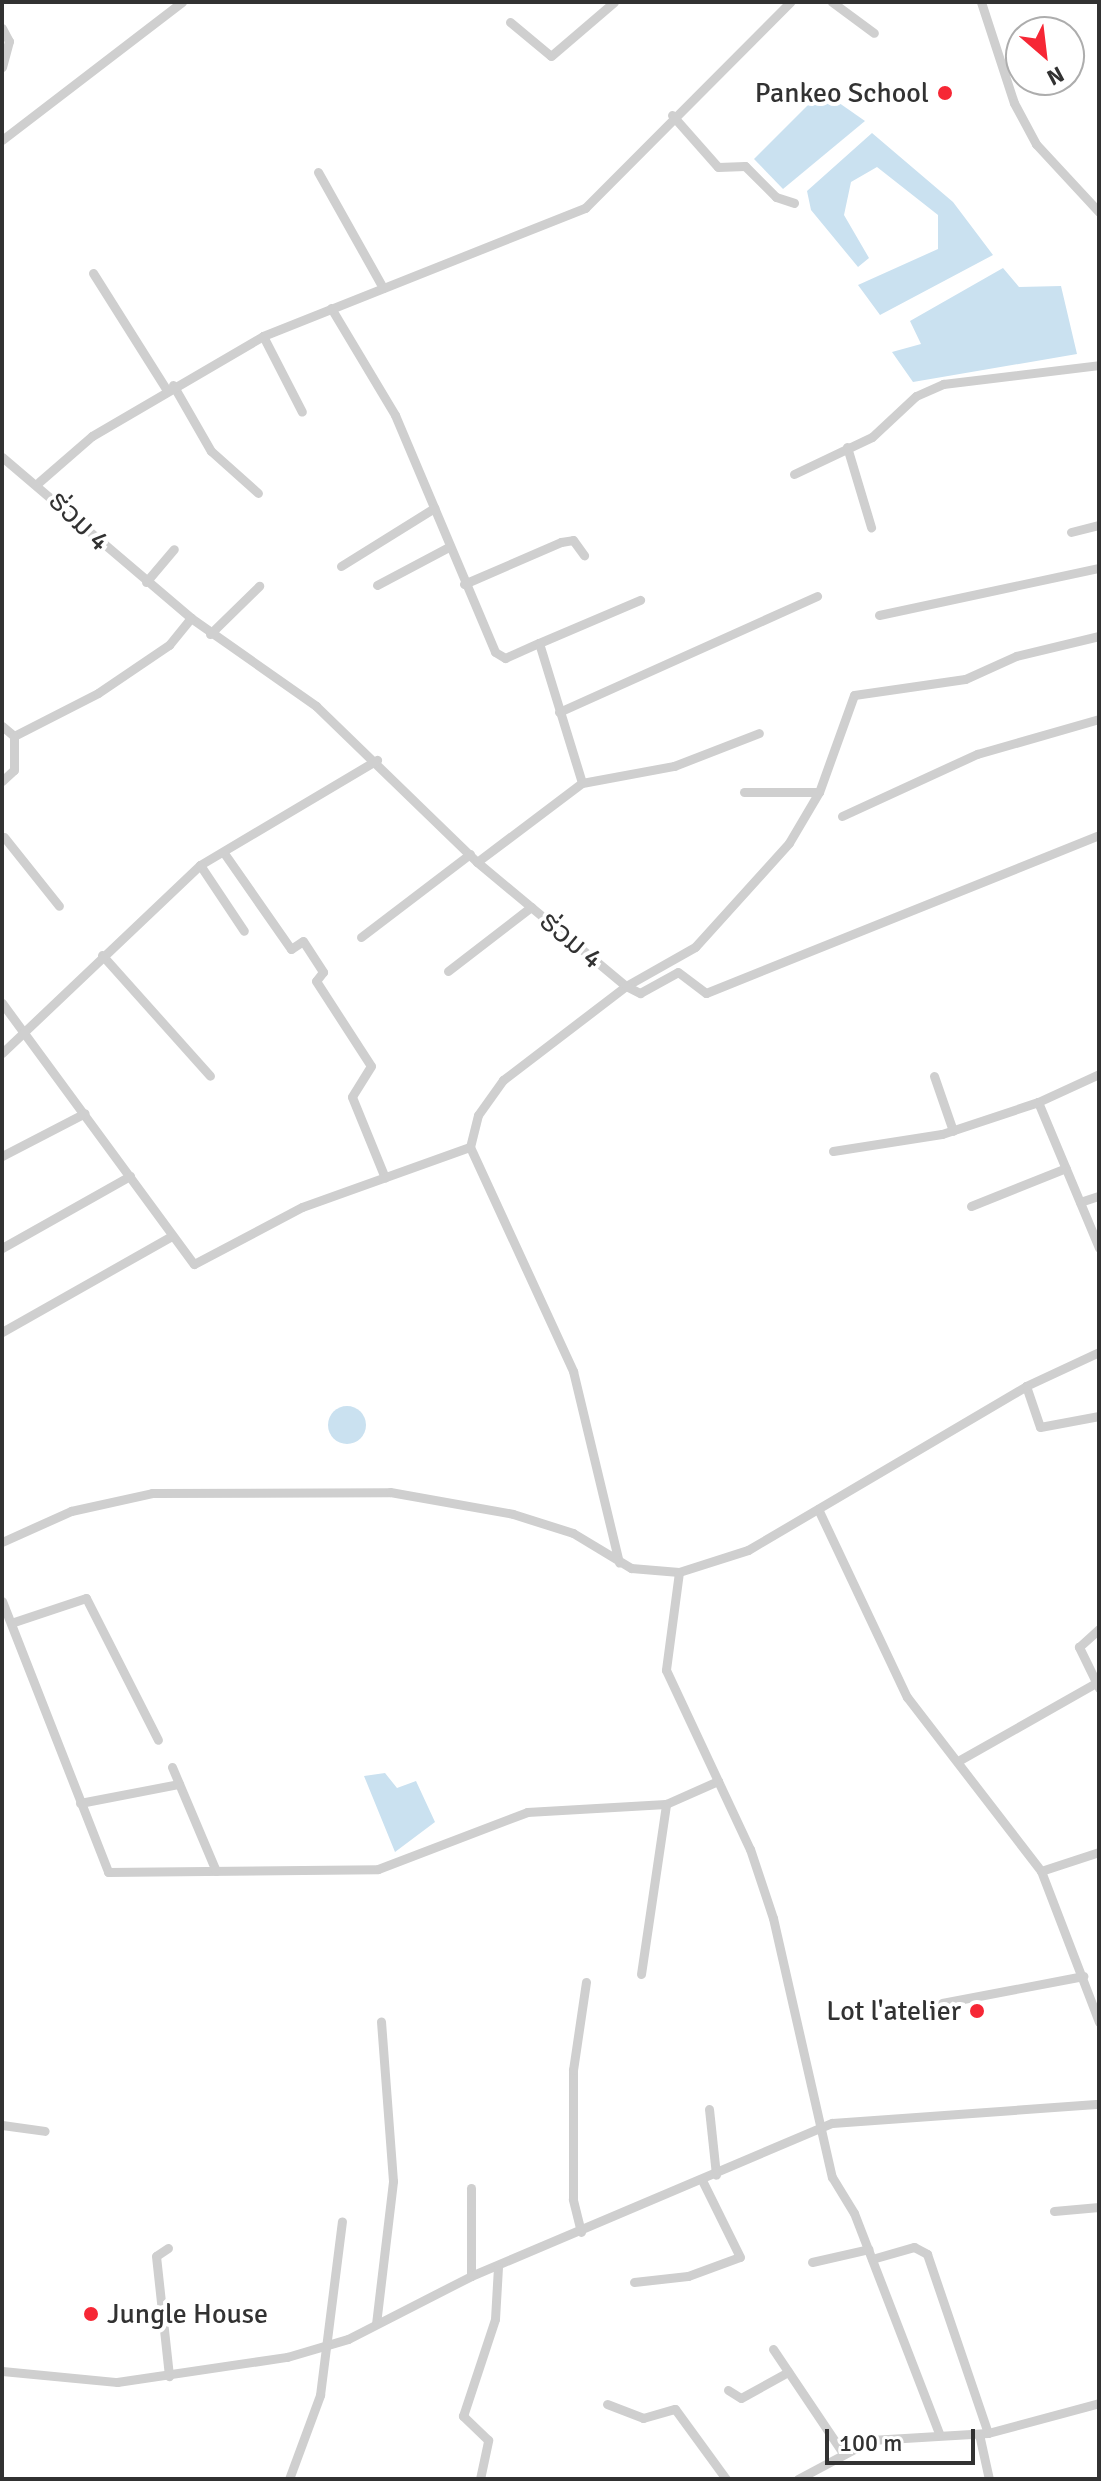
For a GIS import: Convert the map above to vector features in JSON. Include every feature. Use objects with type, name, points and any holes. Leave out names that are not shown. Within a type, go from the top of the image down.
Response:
[{"type":"street","points":[[2,140],[182,2]]},
{"type":"street","points":[[510,22],[551,56],[614,2]]},
{"type":"street","points":[[39,482],[170,387],[263,336],[585,208],[672,115],[790,2]]},
{"type":"street","points":[[832,2],[874,33]]},
{"type":"street","points":[[981,2],[1014,103],[1036,144],[1099,212]]},
{"type":"street","points":[[2,28],[9,41],[2,67]]},
{"type":"street","points":[[672,115],[718,167],[745,166],[776,197],[794,203]]},
{"type":"street","points":[[318,172],[383,288]]},
{"type":"street","points":[[93,273],[211,451],[258,493]]},
{"type":"street","points":[[331,308],[395,415],[434,508],[447,548],[500,657],[640,600]]},
{"type":"street","points":[[263,336],[302,412]]},
{"type":"street","points":[[794,474],[847,447],[943,384],[1099,365]]},
{"type":"street","points":[[847,447],[871,527]]},
{"type":"street","name":"ຮ່ວມ 4","points":[[2,457],[39,482],[146,582],[210,634],[316,706],[377,760],[474,858],[626,986],[503,1080],[478,1115],[470,1147]]},
{"type":"street","points":[[341,566],[434,508]]},
{"type":"street","points":[[1071,532],[1099,525]]},
{"type":"street","points":[[464,584],[561,542],[573,540],[584,555]]},
{"type":"street","points":[[377,585],[447,548]]},
{"type":"street","points":[[146,582],[174,549]]},
{"type":"street","points":[[879,615],[1099,568]]},
{"type":"street","points":[[210,634],[259,586]]},
{"type":"street","points":[[559,712],[817,596]]},
{"type":"street","points":[[14,736],[121,677],[169,645],[191,618]]},
{"type":"street","points":[[626,986],[695,947],[802,826],[819,792],[854,695],[965,679],[1016,656],[1099,636]]},
{"type":"street","points":[[539,643],[582,783]]},
{"type":"street","points":[[842,816],[977,754],[1099,719]]},
{"type":"street","points":[[2,726],[14,736]]},
{"type":"street","points":[[361,937],[582,783],[674,766],[759,733]]},
{"type":"street","points":[[2,781],[14,770],[14,736]]},
{"type":"street","points":[[2,1053],[29,1035],[102,955],[200,865],[377,760]]},
{"type":"street","points":[[744,792],[819,792]]},
{"type":"street","points":[[3,835],[59,906]]},
{"type":"street","points":[[668,962],[706,993],[1099,835]]},
{"type":"street","points":[[224,853],[291,949],[303,941],[323,972],[316,981],[371,1066],[352,1097],[385,1178]]},
{"type":"street","points":[[200,865],[244,931]]},
{"type":"street","points":[[448,971],[531,907]]},
{"type":"street","points":[[102,955],[210,1076]]},
{"type":"street","points":[[626,986],[640,993],[678,972]]},
{"type":"street","points":[[2,1003],[29,1035],[188,1260],[205,1262],[265,1224],[470,1147],[573,1371],[619,1563]]},
{"type":"street","points":[[833,1151],[953,1131],[1038,1102],[1099,1074]]},
{"type":"street","points":[[934,1076],[953,1131]]},
{"type":"street","points":[[1038,1102],[1099,1248]]},
{"type":"street","points":[[2,1156],[85,1113]]},
{"type":"street","points":[[971,1206],[1066,1168]]},
{"type":"street","points":[[2,1248],[130,1176]]},
{"type":"street","points":[[1080,1202],[1099,1196]]},
{"type":"street","points":[[2,1332],[172,1236]]},
{"type":"street","points":[[2,1542],[71,1511],[152,1493],[390,1492],[513,1514],[573,1533],[619,1563],[679,1572],[748,1550],[1026,1386],[1099,1352]]},
{"type":"street","points":[[1026,1386],[1040,1427],[1099,1416]]},
{"type":"street","points":[[818,1509],[907,1697],[1041,1871],[1099,2020]]},
{"type":"street","points":[[679,1572],[664,1661],[718,1781],[773,1918],[817,2129],[870,2254],[939,2433]]},
{"type":"street","points":[[11,1623],[86,1598],[158,1740]]},
{"type":"street","points":[[2,1601],[108,1872],[378,1869],[527,1812],[666,1804],[718,1781]]},
{"type":"street","points":[[958,1761],[1097,1686],[1079,1647],[1099,1629]]},
{"type":"street","points":[[172,1767],[216,1871]]},
{"type":"street","points":[[80,1803],[179,1784]]},
{"type":"street","points":[[641,1974],[666,1804]]},
{"type":"street","points":[[1041,1871],[1099,1852]]},
{"type":"street","points":[[942,2003],[1083,1976]]},
{"type":"street","points":[[581,2232],[573,2199],[573,2070],[586,1982]]},
{"type":"street","points":[[376,2324],[393,2181],[381,2021]]},
{"type":"street","points":[[2,2371],[97,2382],[169,2376],[327,2346],[471,2276],[703,2182],[817,2129],[1099,2104]]},
{"type":"street","points":[[709,2109],[716,2175]]},
{"type":"street","points":[[2,2125],[45,2131]]},
{"type":"street","points":[[634,2282],[688,2276],[740,2257],[703,2182]]},
{"type":"street","points":[[471,2188],[471,2276]]},
{"type":"street","points":[[1054,2211],[1099,2207]]},
{"type":"street","points":[[289,2479],[320,2395],[342,2221]]},
{"type":"street","points":[[812,2262],[914,2247],[927,2254],[984,2433],[989,2479]]},
{"type":"street","points":[[168,2248],[156,2256],[169,2376]]},
{"type":"street","points":[[480,2479],[488,2440],[463,2416],[495,2319],[498,2267]]},
{"type":"street","points":[[773,2349],[843,2453]]},
{"type":"street","points":[[728,2390],[741,2398],[788,2372]]},
{"type":"street","points":[[798,2479],[871,2440],[939,2433],[984,2433],[1099,2403]]},
{"type":"street","points":[[607,2404],[643,2418],[675,2409],[726,2479]]},
{"type":"water","points":[[822,91],[865,121],[783,189],[754,159]]},
{"type":"water","points":[[872,133],[953,202],[993,255],[880,315],[858,285],[938,249],[938,215],[877,167],[851,182],[844,215],[869,258],[858,267],[811,210],[807,191]]},
{"type":"water","points":[[1003,268],[1019,287],[1061,286],[1077,354],[913,382],[892,352],[921,344],[910,321]]},
{"type":"water","points":[[347,1406],[360,1412],[366,1425],[360,1438],[347,1444],[334,1438],[328,1425],[334,1412]]},
{"type":"water","points":[[385,1773],[397,1788],[416,1781],[435,1822],[395,1852],[364,1776]]},
{"type":"place","name":"Pankeo School","points":[[945,93]]},
{"type":"place","name":"Lot l'atelier","points":[[977,2011]]},
{"type":"place","name":"Jungle House","points":[[91,2314]]}]
